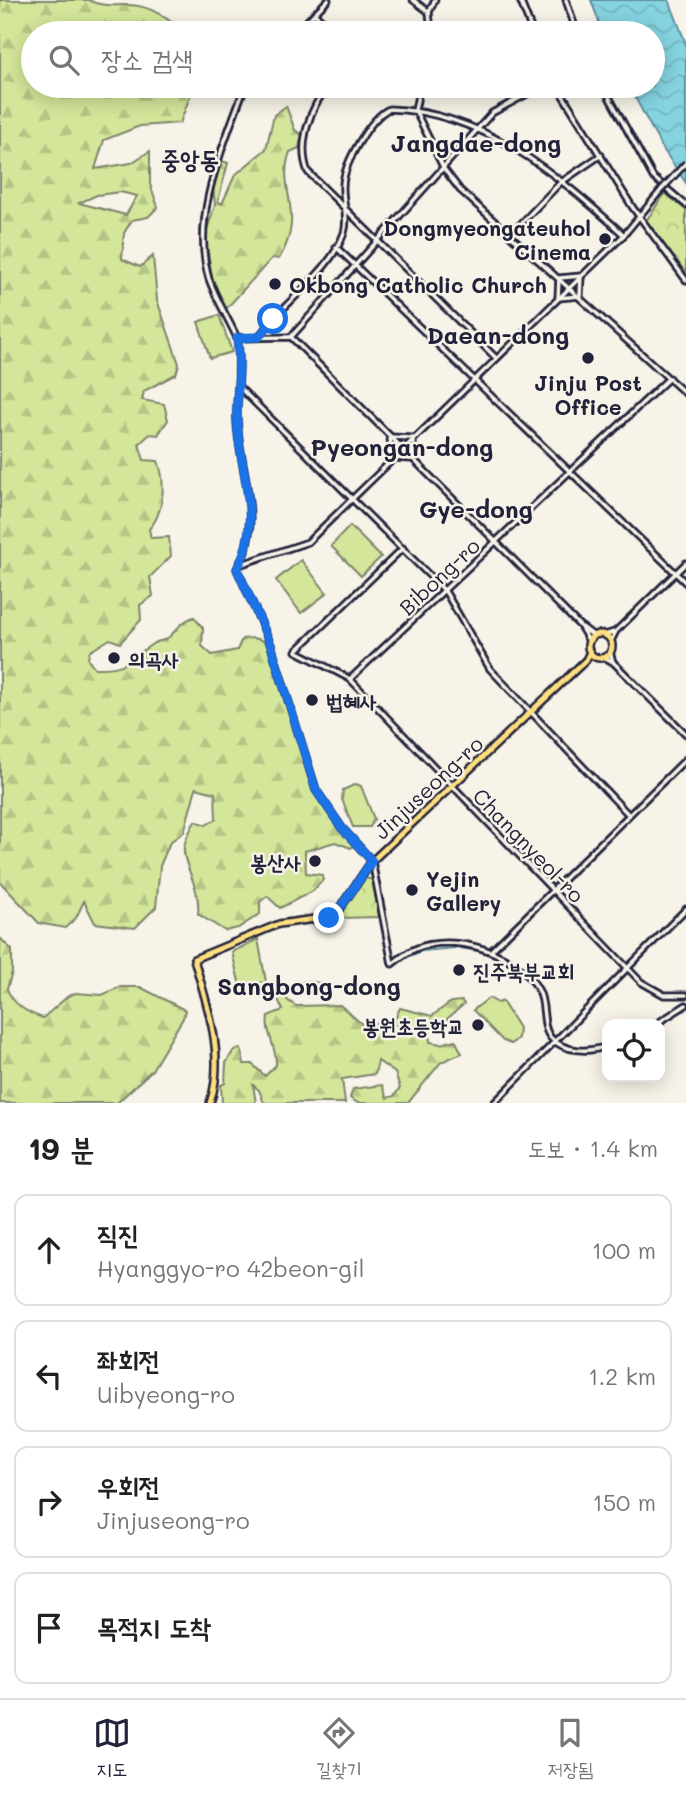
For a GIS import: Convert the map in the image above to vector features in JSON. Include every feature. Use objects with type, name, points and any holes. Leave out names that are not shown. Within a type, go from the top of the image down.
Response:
[{"type":"main road","points":[[605,635],[611,641],[607,655],[592,654],[592,638],[605,635]]},
{"type":"main road","name":"Jinjuseong-ro","points":[[210,1103],[216,1084],[214,1036],[194,959],[279,924],[329,918],[338,911],[372,861],[592,654]]},
{"type":"street","points":[[307,21],[328,0]]},
{"type":"street","points":[[413,0],[429,12]]},
{"type":"street","points":[[430,21],[429,12],[435,0]]},
{"type":"street","points":[[520,0],[528,21]]},
{"type":"street","points":[[566,0],[573,21]]},
{"type":"street","points":[[314,14],[324,21]]},
{"type":"street","points":[[241,98],[209,197],[203,233],[210,280],[237,338],[237,419],[251,516],[250,532],[237,569],[275,657],[316,790],[342,828],[372,861],[392,964],[422,947],[465,944],[492,950],[527,975],[538,989],[548,1034],[554,1041],[584,1051],[602,1046]]},
{"type":"street","points":[[319,98],[303,149],[303,160],[308,172],[496,358]]},
{"type":"street","points":[[418,98],[415,110],[444,169],[460,190],[686,394]]},
{"type":"street","points":[[291,337],[444,169],[476,130],[498,108],[518,98]]},
{"type":"street","points":[[565,98],[640,217],[686,280]]},
{"type":"street","points":[[609,98],[647,169],[686,205]]},
{"type":"street","points":[[259,337],[337,247],[344,232],[342,187],[347,164],[384,111],[415,110],[451,118],[503,142],[536,161],[624,235]]},
{"type":"street","points":[[510,235],[560,183],[601,155]]},
{"type":"street","points":[[438,156],[451,159]]},
{"type":"street","points":[[239,565],[308,542],[624,235],[686,163]]},
{"type":"street","points":[[337,247],[686,583]]},
{"type":"street","points":[[559,278],[581,276]]},
{"type":"street","points":[[580,296],[581,276]]},
{"type":"street","points":[[558,298],[559,278]]},
{"type":"street","points":[[558,298],[580,296]]},
{"type":"street","points":[[237,338],[291,337],[592,638]]},
{"type":"street","name":"Bibong-ro","points":[[350,680],[669,378]]},
{"type":"street","points":[[239,387],[445,591],[490,669],[629,815]]},
{"type":"street","points":[[390,437],[413,438]]},
{"type":"street","points":[[390,437],[392,458]]},
{"type":"street","points":[[413,438],[413,459]]},
{"type":"street","points":[[392,458],[413,459]]},
{"type":"street","name":"Changnyeol-ro","points":[[403,548],[296,651],[350,680],[627,968],[655,991],[673,996],[686,995]]},
{"type":"street","points":[[605,635],[615,631],[686,563]]},
{"type":"street","points":[[611,641],[615,631]]},
{"type":"street","points":[[607,655],[686,734]]},
{"type":"street","points":[[492,950],[686,759]]},
{"type":"street","points":[[495,1103],[685,910]]},
{"type":"street","points":[[664,1019],[686,1005]]},
{"type":"green space","points":[[0,0],[89,0],[107,5],[138,6],[170,21],[21,21],[21,98],[189,98],[180,123],[140,126],[104,140],[95,169],[131,163],[150,151],[150,184],[158,207],[148,217],[132,220],[124,233],[122,259],[140,267],[153,256],[157,300],[179,364],[176,374],[144,391],[142,400],[164,404],[168,420],[158,435],[150,434],[139,444],[144,460],[158,461],[161,469],[161,506],[149,529],[151,538],[169,537],[171,556],[150,577],[153,596],[140,605],[141,620],[120,643],[110,639],[89,652],[88,660],[95,668],[122,665],[154,643],[167,638],[194,617],[203,628],[202,646],[212,655],[237,650],[242,639],[262,640],[271,649],[313,790],[336,825],[357,841],[351,848],[335,842],[305,851],[306,873],[322,875],[323,880],[313,891],[280,908],[267,896],[260,902],[260,914],[238,928],[225,931],[198,914],[197,894],[184,854],[186,841],[195,821],[206,825],[216,819],[215,793],[196,788],[184,832],[170,842],[160,866],[156,907],[135,928],[95,923],[84,901],[76,918],[65,928],[39,923],[0,882]],"holes":[[[120,192],[137,196],[126,215],[79,203],[97,195]]]},
{"type":"green space","points":[[286,106],[295,130],[302,135],[299,148],[290,152],[287,166],[291,228],[287,243],[279,259],[272,258],[226,309],[213,281],[205,236],[215,205],[213,187],[219,160],[228,163],[218,201],[222,204],[235,175],[266,149],[274,115]]},
{"type":"green space","points":[[665,193],[686,210],[686,273],[646,221]]},
{"type":"green space","points":[[219,315],[232,352],[210,358],[198,322]]},
{"type":"green space","points":[[350,526],[381,557],[361,576],[331,546]]},
{"type":"green space","points":[[301,560],[327,593],[301,613],[276,580]]},
{"type":"green space","points":[[356,784],[361,786],[374,819],[370,827],[353,827],[342,799],[343,790]]},
{"type":"green space","points":[[365,878],[373,880],[379,917],[340,918],[339,914]]},
{"type":"green space","points":[[0,938],[12,950],[12,972],[7,989],[17,1003],[37,1016],[43,1018],[68,996],[76,993],[102,995],[120,987],[140,987],[185,1010],[183,1018],[152,1070],[117,1103],[0,1103]]},
{"type":"green space","points":[[258,939],[266,982],[240,986],[232,952]]},
{"type":"green space","points":[[305,981],[320,983],[323,988],[288,993],[287,1000],[296,1006],[340,1005],[364,1026],[395,1019],[400,1008],[432,1016],[451,1002],[462,1001],[464,1004],[446,1020],[429,1028],[430,1042],[441,1044],[455,1040],[462,1053],[441,1062],[408,1103],[358,1103],[350,1098],[353,1089],[382,1085],[387,1098],[394,1096],[400,1088],[395,1073],[378,1061],[375,1074],[342,1079],[345,1103],[264,1103],[259,1090],[253,1085],[256,1103],[222,1103],[221,1085],[225,1083],[226,1063],[234,1050],[241,1049],[244,1064],[252,1064],[265,1076],[276,1065],[268,1016],[283,1010],[275,993]]},
{"type":"green space","points":[[489,998],[498,1003],[502,1001],[519,1028],[518,1038],[511,1044],[503,1041],[473,1010]]},
{"type":"water","points":[[591,0],[669,0],[686,44],[686,183],[661,146],[635,98],[665,98],[665,21],[599,21]]},
{"type":"waterway","points":[[412,955],[422,951],[455,948]]},
{"type":"waterway","points":[[460,948],[490,953]]},
{"type":"waterway","points":[[681,1012],[686,1010]]},
{"type":"place","name":"Dongmyeongateuhol Cinema","points":[[605,239]]},
{"type":"place","name":"Okbong Catholic Church","points":[[275,284]]},
{"type":"place","name":"Jinju Post Office","points":[[588,358]]},
{"type":"place","name":"의곡사","points":[[114,658]]},
{"type":"place","name":"법혜사","points":[[312,700]]},
{"type":"place","name":"봉산사","points":[[315,861]]},
{"type":"place","name":"Yejin Gallery","points":[[412,890]]},
{"type":"place","name":"진주북부교회","points":[[459,970]]},
{"type":"place","name":"봉원초등학교","points":[[478,1025]]},
{"type":"district","name":"Jangdae-dong","points":[[476,142]]},
{"type":"district","name":"중앙동","points":[[190,158]]},
{"type":"district","name":"Daean-dong","points":[[498,334]]},
{"type":"district","name":"Pyeongan-dong","points":[[402,446]]},
{"type":"district","name":"Gye-dong","points":[[476,508]]},
{"type":"district","name":"Sangbong-dong","points":[[309,985]]},
{"type":"route","points":[[273,319],[259,337],[237,338],[237,419],[251,516],[250,532],[237,569],[271,645],[316,790],[342,828],[372,861],[338,911],[329,918]]}]
